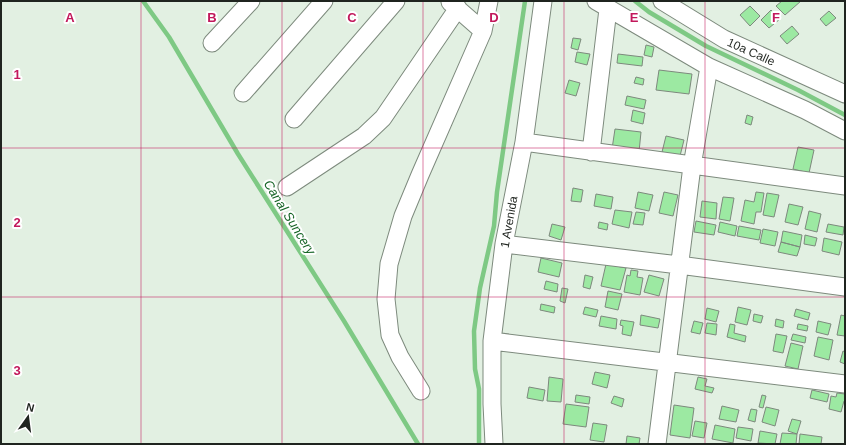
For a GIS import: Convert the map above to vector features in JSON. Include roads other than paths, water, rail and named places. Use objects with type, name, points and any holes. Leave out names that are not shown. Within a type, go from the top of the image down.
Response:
[{"type":"street","points":[[212,43],[251,1]]},
{"type":"street","points":[[243,93],[324,1]]},
{"type":"street","points":[[294,119],[396,1]]},
{"type":"street","points":[[421,391],[400,357],[390,335],[386,298],[389,264],[403,216],[483,31],[489,1]]},
{"type":"street","name":"1 Avenida","points":[[494,444],[492,404],[492,341],[504,244],[524,142],[543,1]]},
{"type":"street","name":"10a Calle","points":[[662,1],[724,40],[845,94]]},
{"type":"street","points":[[287,187],[364,136],[383,118],[454,5],[483,31]]},
{"type":"street","points":[[591,152],[602,5],[709,67],[805,110],[845,131]]},
{"type":"street","points":[[657,444],[692,166],[709,67]]},
{"type":"street","points":[[524,142],[845,186]]},
{"type":"street","points":[[504,244],[845,287]]},
{"type":"street","points":[[492,341],[845,384]]},
{"type":"waterway","name":"Canal Suncery","points":[[143,1],[169,37],[238,154],[344,321],[418,444]]},
{"type":"waterway","points":[[479,444],[479,389],[475,369],[474,331],[480,288],[494,226],[497,192],[525,1]]},
{"type":"waterway","points":[[635,1],[649,12],[706,46],[798,90],[845,115]]}]
